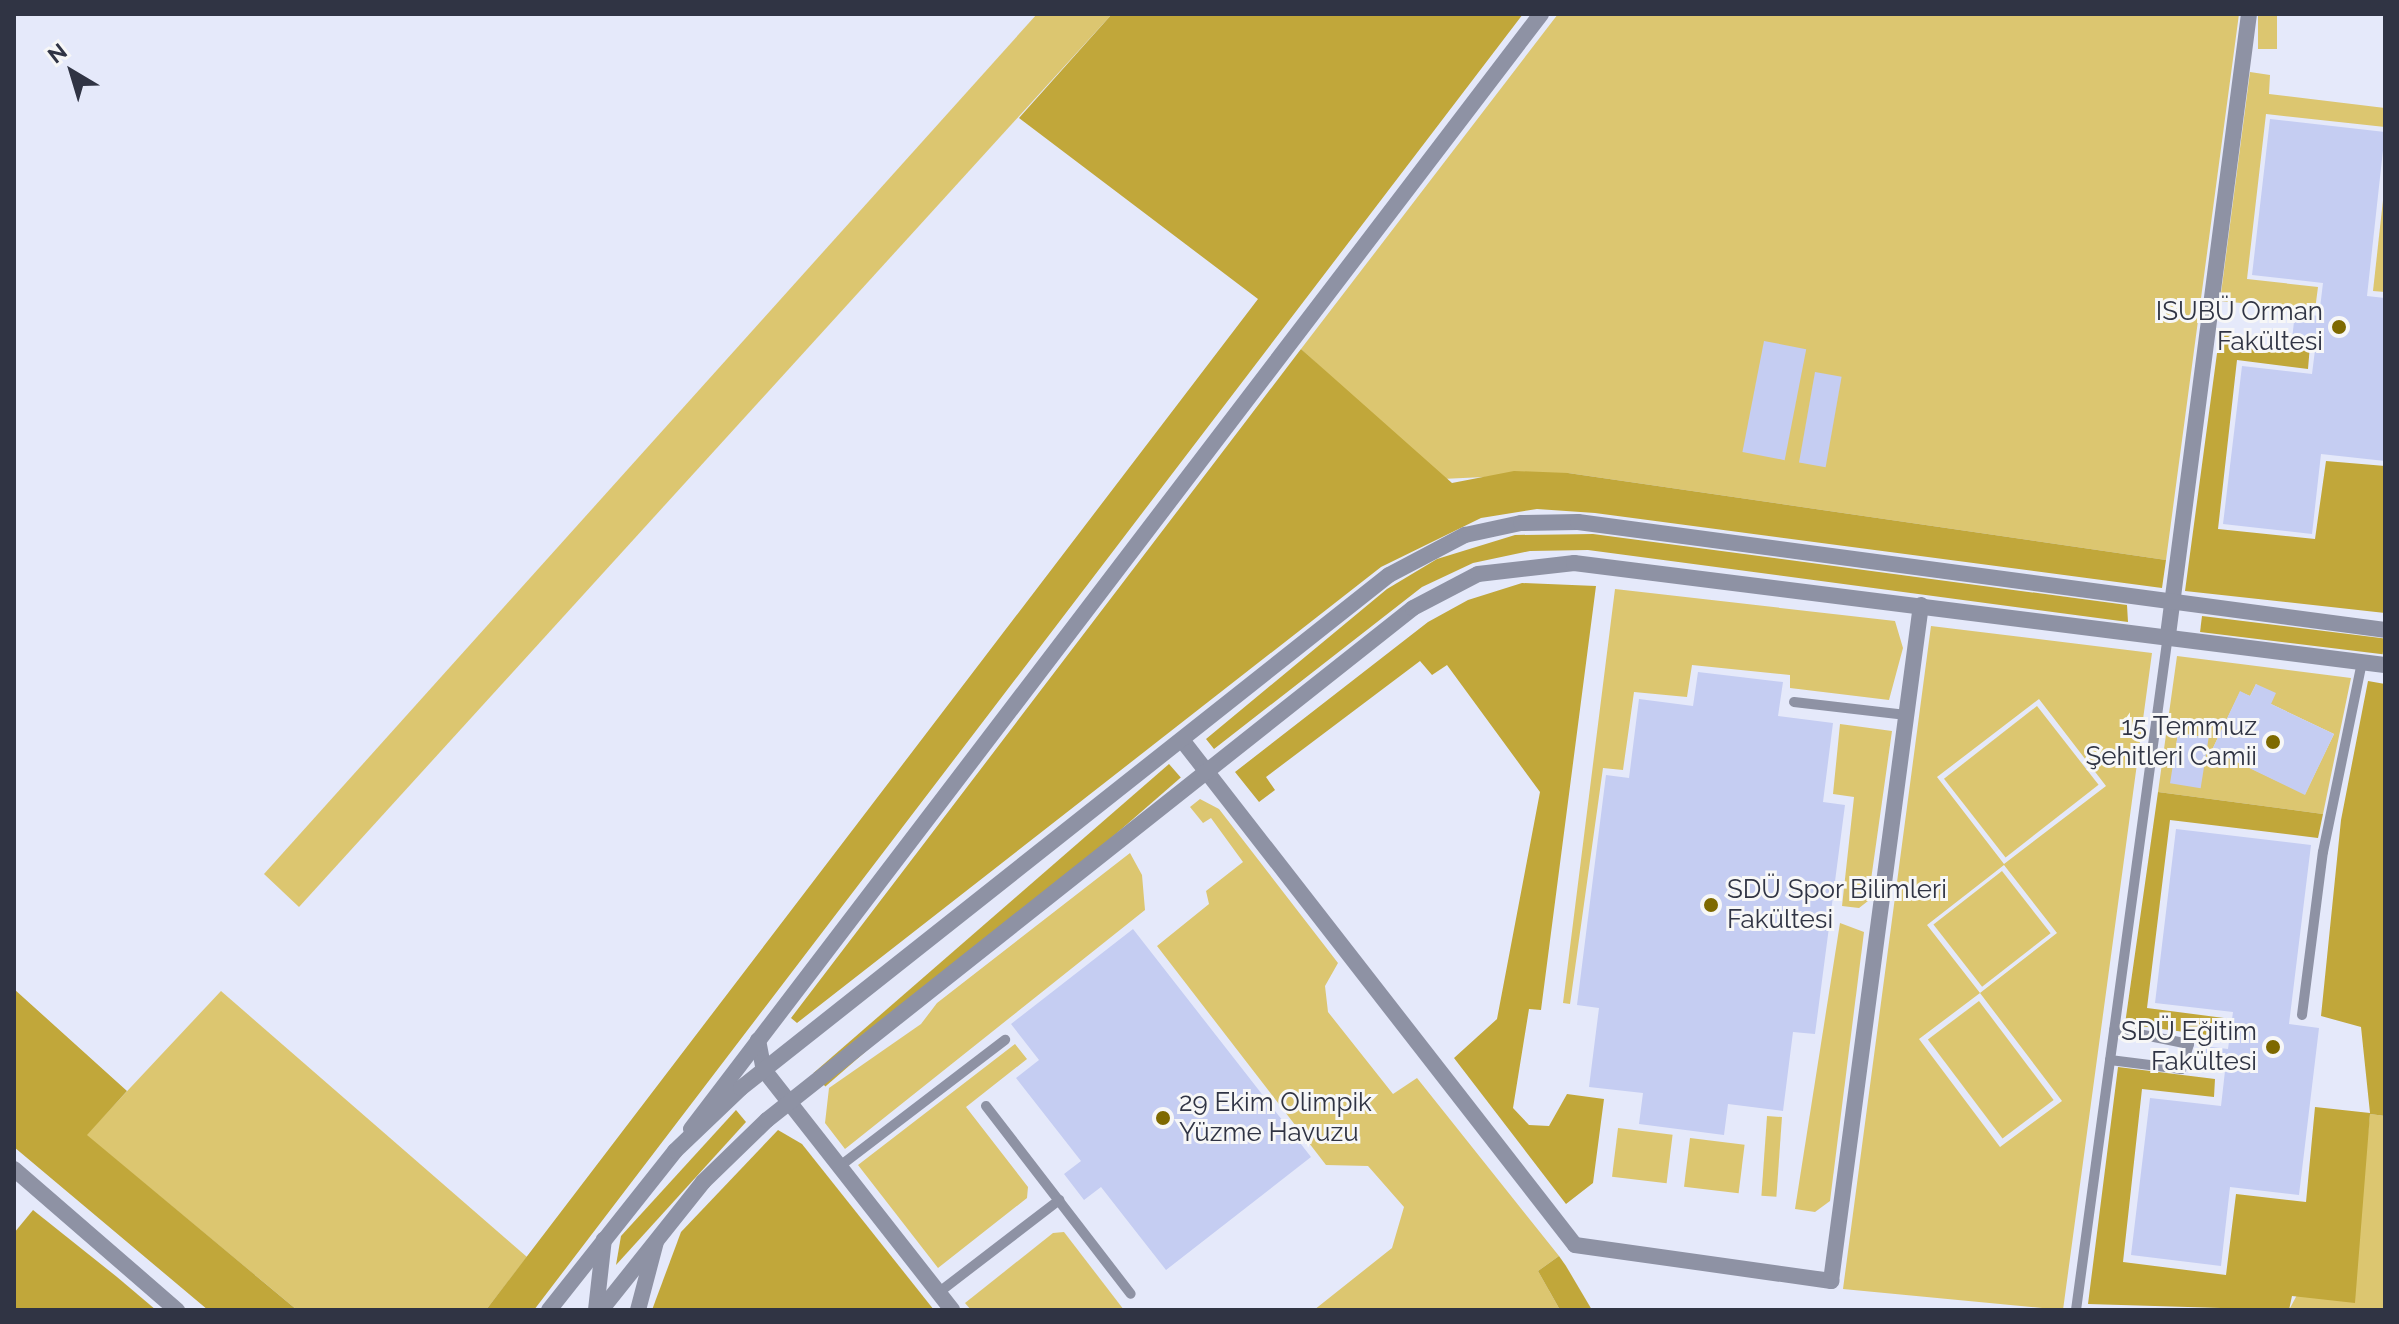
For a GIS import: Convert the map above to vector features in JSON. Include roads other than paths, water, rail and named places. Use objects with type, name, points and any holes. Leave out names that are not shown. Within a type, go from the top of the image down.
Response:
[{"type":"street","points":[[549,1310],[675,1151],[1541,14]]},
{"type":"street","points":[[2168,635],[2249,14]]},
{"type":"street","points":[[675,1151],[764,1070],[1401,567],[1465,535],[1521,523],[1591,523],[2385,630]]},
{"type":"street","points":[[598,1310],[722,1161],[789,1102],[1413,608],[1489,570],[1574,563],[2168,635],[2385,665]]},
{"type":"street","points":[[1182,740],[1575,1245],[1831,1281],[1921,605]]},
{"type":"street","points":[[758,1040],[764,1070],[952,1310]]},
{"type":"street","points":[[14,1169],[177,1310]]},
{"type":"street","points":[[638,1310],[659,1234]]},
{"type":"street","points":[[598,1310],[604,1239]]},
{"type":"lane","points":[[2076,1310],[2168,635]]},
{"type":"lane","points":[[2302,1015],[2323,852],[2362,662]]},
{"type":"lane","points":[[1794,702],[1906,715]]},
{"type":"lane","points":[[2110,1060],[2181,1069],[2189,1044],[2114,1029]]},
{"type":"lane","points":[[840,1166],[1005,1040]]},
{"type":"lane","points":[[986,1106],[1131,1294]]},
{"type":"lane","points":[[938,1293],[1059,1200]]},
{"type":"place","name":"ISUBÜ Orman Fakültesi","points":[[2339,327]]},
{"type":"place","name":"15 Temmuz Şehitleri Camii","points":[[2273,742]]},
{"type":"place","name":"SDÜ Spor Bilimleri Fakültesi","points":[[1711,905]]},
{"type":"place","name":"SDÜ Eğitim Fakültesi","points":[[2273,1047]]},
{"type":"place","name":"29 Ekim Olimpik Yüzme Havuzu","points":[[1163,1118]]}]
